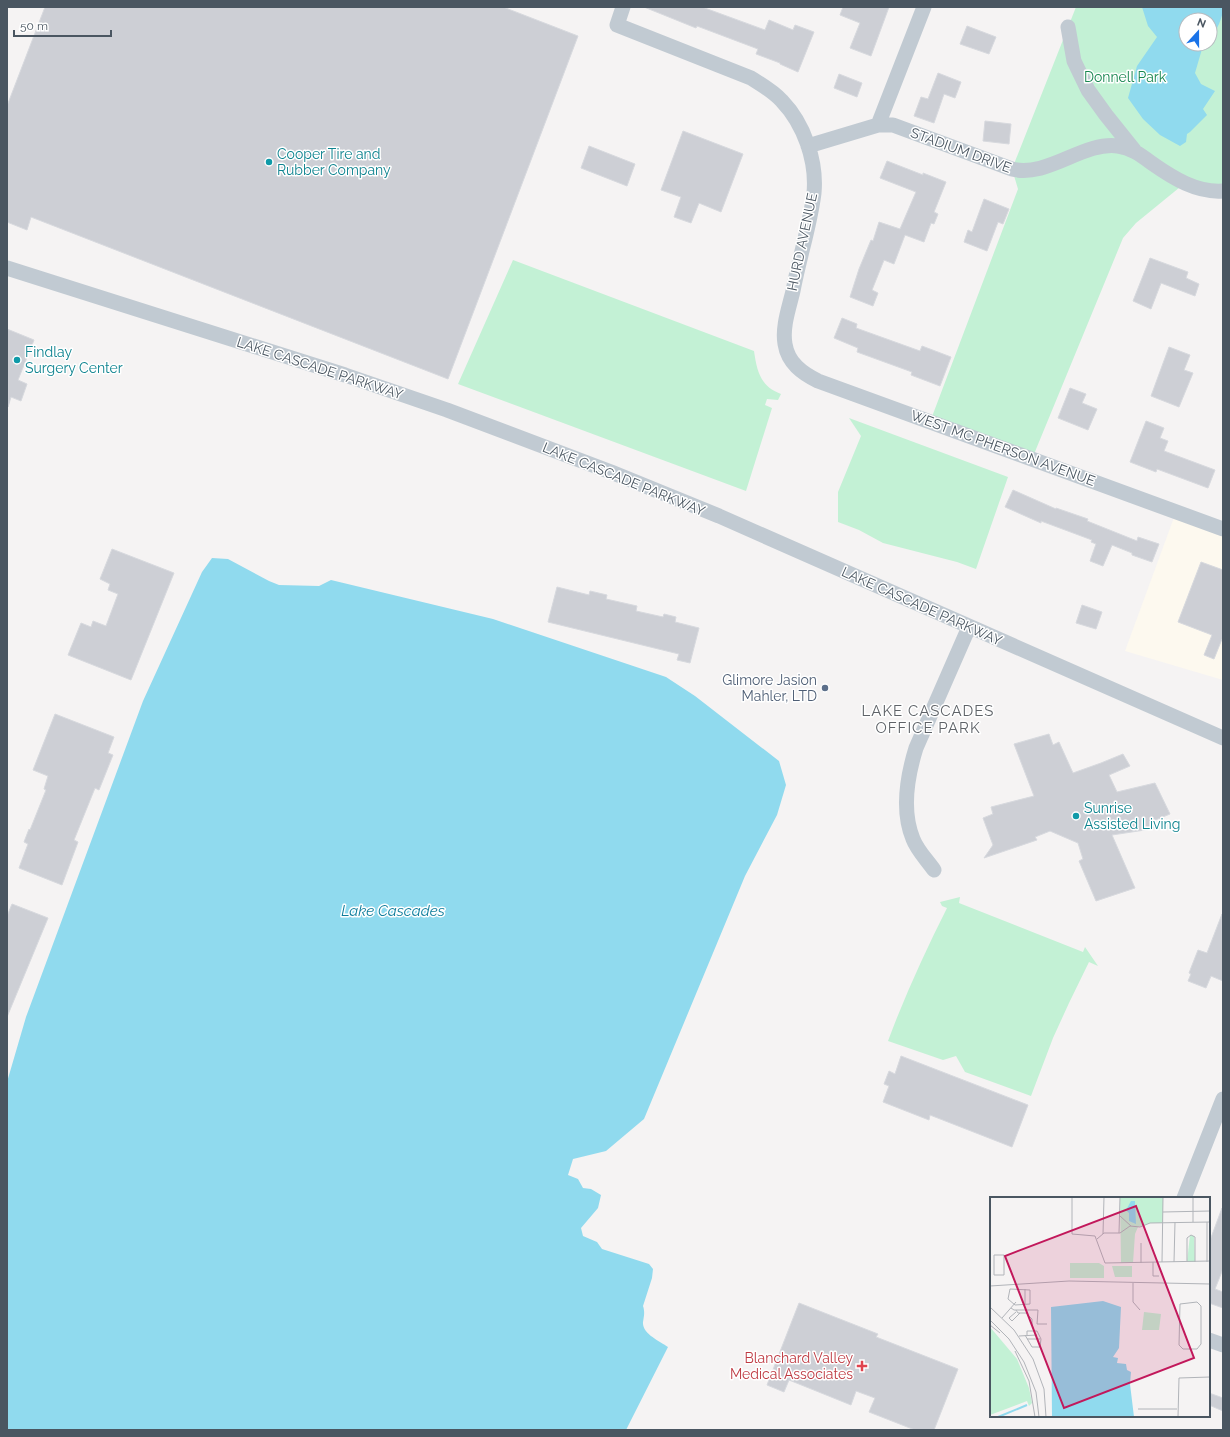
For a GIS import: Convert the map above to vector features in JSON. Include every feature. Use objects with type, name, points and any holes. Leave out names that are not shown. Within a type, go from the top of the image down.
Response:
[{"type":"street","name":"HURD AVENUE","points":[[623,7],[617,25],[751,78],[782,100],[798,121],[808,146],[814,173],[814,192],[785,324],[785,345],[790,357]]},
{"type":"street","points":[[878,125],[924,7]]},
{"type":"street","points":[[1068,27],[1074,61],[1088,90],[1134,150]]},
{"type":"street","name":"STADIUM DRIVE","points":[[808,146],[878,125],[893,125],[1016,170],[1037,169],[1098,147],[1117,145],[1134,150],[1174,178],[1192,186],[1211,191],[1223,191]]},
{"type":"street","name":"LAKE CASCADE PARKWAY","points":[[7,268],[345,375],[454,413],[611,472],[719,516],[1223,738]]},
{"type":"street","name":"WEST MC PHERSON AVENUE","points":[[790,357],[800,371],[818,381],[1223,529]]},
{"type":"street","points":[[934,870],[913,840],[908,822],[906,803],[907,785],[910,766],[916,748],[969,627]]},
{"type":"street","points":[[1184,1197],[1223,1099]]},
{"type":"street","points":[[1210,1340],[1223,1345]]},
{"type":"shaded area","points":[[1176,512],[1223,529],[1223,680],[1125,651]]},
{"type":"green space","name":"Donnell Park","points":[[1076,7],[1223,7],[1223,191],[1185,183],[1136,223],[1123,238],[1032,459],[930,422],[1018,189],[1012,169]]},
{"type":"green space","points":[[513,260],[754,351],[758,371],[764,382],[768,387],[781,394],[778,400],[767,399],[765,405],[772,408],[746,491],[458,384]]},
{"type":"green space","points":[[849,418],[1008,477],[976,569],[957,562],[883,543],[859,530],[838,522],[838,492],[861,436]]},
{"type":"green space","points":[[960,897],[959,903],[1083,952],[1085,947],[1098,966],[1089,962],[1053,1038],[1031,1096],[965,1072],[956,1056],[943,1060],[888,1041],[901,1007],[947,908],[942,906],[940,902]]},
{"type":"water","points":[[1142,7],[1223,7],[1218,26],[1218,12],[1178,12],[1178,52],[1201,52],[1195,73],[1201,84],[1215,91],[1203,109],[1207,115],[1187,134],[1186,142],[1180,146],[1160,135],[1143,119],[1128,98],[1137,66],[1157,37],[1148,26]]},
{"type":"water","name":"Lake Cascades","points":[[212,558],[228,559],[279,585],[319,586],[331,580],[493,619],[666,677],[695,696],[779,761],[786,785],[777,815],[745,876],[644,1119],[606,1151],[573,1159],[568,1175],[578,1179],[583,1188],[591,1189],[601,1195],[598,1208],[581,1228],[583,1236],[597,1242],[602,1249],[649,1264],[653,1269],[652,1278],[643,1306],[643,1326],[648,1334],[668,1347],[626,1430],[7,1430],[7,1082],[26,1017],[143,701],[202,572]]},
{"type":"building","name":"Cooper Tire and Rubber Company","points":[[45,7],[503,7],[578,36],[448,379],[31,217],[27,230],[7,222],[7,106]]},
{"type":"building","points":[[644,7],[702,7],[765,30],[769,20],[793,30],[795,25],[814,32],[798,72],[756,54],[758,49],[697,26],[696,28]]},
{"type":"building","points":[[843,7],[889,7],[871,56],[850,48],[860,23],[840,15]]},
{"type":"building","points":[[967,26],[996,37],[989,54],[960,44]]},
{"type":"building","points":[[938,73],[961,82],[955,98],[944,94],[934,123],[914,116],[921,97],[928,99]]},
{"type":"building","points":[[839,74],[862,83],[857,97],[834,88]]},
{"type":"building","points":[[985,121],[1011,124],[1009,144],[983,141]]},
{"type":"building","points":[[683,131],[743,154],[721,212],[699,203],[691,223],[674,217],[681,197],[661,190]]},
{"type":"building","points":[[589,146],[635,164],[627,186],[581,168]]},
{"type":"building","points":[[887,161],[946,182],[934,212],[938,214],[934,224],[931,223],[924,242],[905,235],[894,264],[884,260],[872,290],[878,293],[873,306],[850,297],[859,269],[871,240],[873,241],[879,222],[900,229],[916,192],[880,178]]},
{"type":"building","points":[[984,199],[1009,209],[1003,224],[998,222],[987,251],[964,242],[968,230],[972,232]]},
{"type":"building","points":[[1150,258],[1188,272],[1186,278],[1199,284],[1195,296],[1161,283],[1151,309],[1133,301]]},
{"type":"building","points":[[842,318],[857,324],[856,328],[920,351],[922,346],[951,357],[940,386],[911,375],[912,372],[857,352],[858,348],[834,338]]},
{"type":"building","name":"Findlay Surgery Center","points":[[7,329],[34,340],[18,380],[27,384],[21,401],[11,397],[8,407]]},
{"type":"building","points":[[1169,347],[1190,355],[1184,370],[1193,373],[1179,407],[1151,396]]},
{"type":"building","points":[[1070,388],[1086,394],[1082,403],[1097,409],[1088,430],[1058,418]]},
{"type":"building","points":[[1146,421],[1164,428],[1160,438],[1168,441],[1164,451],[1215,470],[1208,488],[1157,469],[1156,472],[1130,462]]},
{"type":"building","points":[[1013,490],[1056,509],[1088,519],[1087,521],[1137,541],[1138,537],[1159,544],[1152,562],[1132,555],[1132,553],[1112,545],[1103,566],[1090,561],[1096,544],[1091,542],[1092,540],[1041,521],[1041,523],[1005,507]]},
{"type":"building","points":[[112,549],[174,573],[131,680],[68,655],[81,623],[91,627],[93,621],[106,626],[118,594],[108,590],[110,584],[100,579]]},
{"type":"building","points":[[1201,562],[1223,570],[1223,639],[1214,659],[1204,655],[1212,635],[1178,622]]},
{"type":"building","points":[[557,587],[589,595],[590,591],[607,595],[606,599],[637,606],[636,611],[663,617],[664,614],[676,617],[675,622],[699,628],[690,663],[677,660],[679,654],[548,622]]},
{"type":"building","points":[[1082,605],[1102,612],[1096,629],[1076,623]]},
{"type":"building","points":[[55,714],[114,737],[108,753],[113,755],[99,790],[95,788],[74,840],[78,842],[62,885],[19,868],[28,844],[24,842],[46,790],[44,789],[48,776],[33,770]]},
{"type":"building","name":"Sunrise Assisted Living","points":[[1049,734],[1053,745],[1059,742],[1073,773],[1123,754],[1130,766],[1109,775],[1117,792],[1155,783],[1170,814],[1153,821],[1158,828],[1112,835],[1135,888],[1096,901],[1079,861],[1083,859],[1078,843],[1050,831],[1035,837],[1037,840],[984,858],[993,845],[983,818],[993,814],[991,807],[1034,796],[1014,744]]},
{"type":"building","points":[[12,904],[48,918],[7,1017],[7,916]]},
{"type":"building","points":[[1222,914],[1223,981],[1211,976],[1206,988],[1188,981],[1191,974],[1189,973],[1198,950],[1207,953]]},
{"type":"building","points":[[901,1056],[1028,1105],[1012,1147],[930,1115],[929,1120],[883,1102],[889,1086],[884,1084],[889,1071],[895,1074]]},
{"type":"building","points":[[1222,1208],[1223,1269],[1215,1289],[1223,1292],[1223,1308],[1210,1303],[1210,1240]]},
{"type":"building","name":"Blanchard Valley Medical Associates","points":[[799,1303],[878,1334],[876,1337],[958,1369],[934,1430],[915,1430],[869,1412],[875,1398],[856,1391],[851,1405],[789,1380],[784,1392],[767,1385]]},
{"type":"building","points":[[1210,1393],[1223,1398],[1223,1411],[1210,1405]]},
{"type":"place","name":"Cooper Tire and Rubber Company","points":[[269,162]]},
{"type":"place","name":"Findlay Surgery Center","points":[[17,360]]},
{"type":"place","name":"Glimore Jasion Mahler, LTD","points":[[825,688]]},
{"type":"place","name":"Sunrise Assisted Living","points":[[1076,816]]},
{"type":"place","name":"Blanchard Valley Medical Associates","points":[[862,1366]]},
{"type":"district","name":"LAKE CASCADES OFFICE PARK","points":[[928,720]]}]
